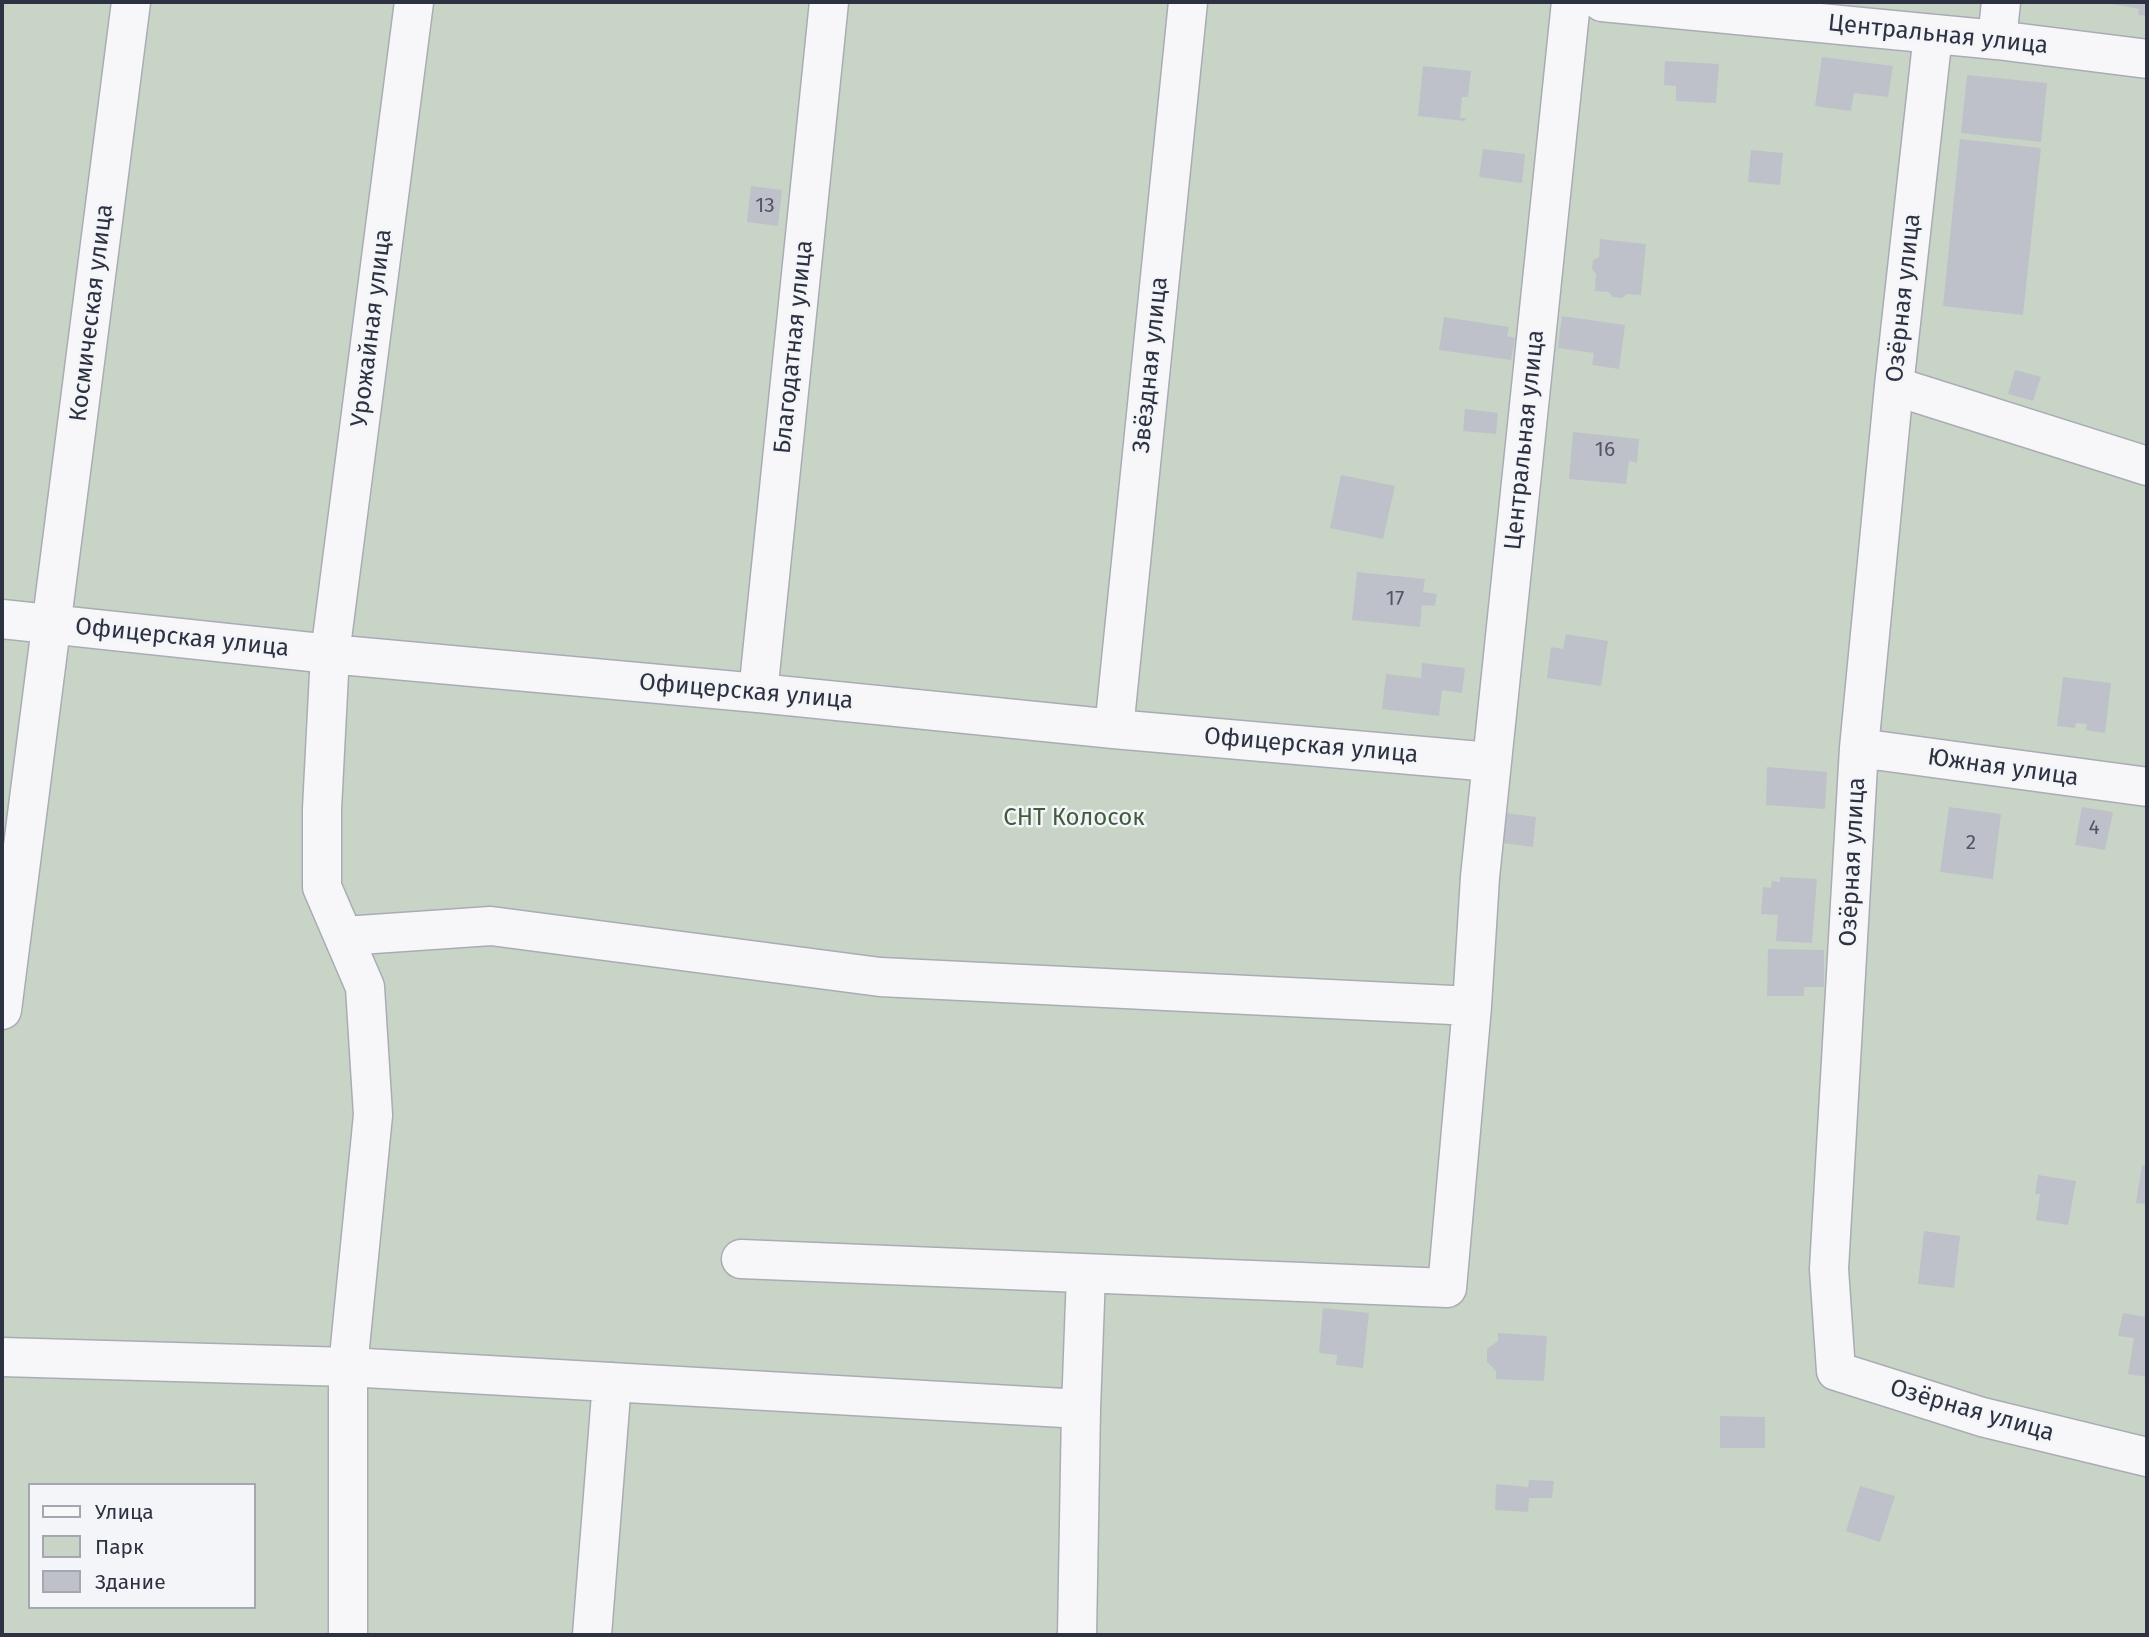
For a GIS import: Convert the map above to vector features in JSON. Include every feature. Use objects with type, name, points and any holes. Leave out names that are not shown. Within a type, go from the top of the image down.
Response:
[{"type":"street","name":"Космическая улица","points":[[2,1010],[131,2]]},
{"type":"street","name":"Урожайная улица","points":[[348,1635],[348,1367],[373,1115],[365,988],[322,887],[323,809],[330,654],[414,2]]},
{"type":"street","name":"Благодатная улица","points":[[758,693],[829,2]]},
{"type":"street","name":"Звёздная улица","points":[[1114,729],[1188,2]]},
{"type":"street","name":"Центральная улица","points":[[1086,1275],[1447,1288],[1491,762],[1571,2]]},
{"type":"street","name":"Центральная улица","points":[[1602,2],[1997,40],[2147,59]]},
{"type":"street","points":[[1997,40],[2001,2]]},
{"type":"street","name":"Озёрная улица","points":[[1933,34],[1894,386],[1859,748],[1829,1269],[1836,1371],[1982,1417],[2147,1457]]},
{"type":"street","points":[[1894,386],[2147,466]]},
{"type":"street","name":"Офицерская улица","points":[[2,620],[1114,729],[1491,762]]},
{"type":"street","name":"Южная улица","points":[[1859,748],[2147,787]]},
{"type":"street","points":[[344,936],[491,926],[880,977],[1472,1006]]},
{"type":"street","points":[[741,1259],[1086,1275],[1077,1635]]},
{"type":"street","points":[[2,1357],[348,1367],[1081,1409]]},
{"type":"street","points":[[592,1635],[612,1382]]},
{"type":"green space","name":"СНТ Колосок","points":[[2,2],[2147,2],[2146,1635],[2,1635]]},
{"type":"building","points":[[2101,2],[2147,2],[2147,16],[2138,15],[2139,9]]},
{"type":"building","points":[[1822,57],[1893,66],[1888,97],[1854,93],[1851,111],[1815,106]]},
{"type":"building","points":[[1665,61],[1719,64],[1716,103],[1676,101],[1676,86],[1664,85]]},
{"type":"building","points":[[1423,66],[1471,71],[1468,97],[1462,97],[1460,118],[1466,118],[1465,121],[1418,116]]},
{"type":"building","points":[[1967,75],[2047,83],[2041,142],[1961,133]]},
{"type":"building","points":[[1960,139],[2041,148],[2023,315],[1943,306]]},
{"type":"building","points":[[1483,149],[1525,154],[1522,183],[1479,177]]},
{"type":"building","points":[[1751,150],[1783,153],[1780,185],[1748,182]]},
{"type":"building","points":[[751,186],[782,190],[778,226],[747,222]]},
{"type":"building","points":[[1600,239],[1646,244],[1641,295],[1627,294],[1622,298],[1613,297],[1609,292],[1595,291],[1596,274],[1592,269],[1593,260],[1599,257]]},
{"type":"building","points":[[1562,316],[1625,325],[1619,369],[1592,365],[1594,353],[1558,348]]},
{"type":"building","points":[[1444,317],[1509,327],[1507,336],[1515,338],[1511,360],[1439,350]]},
{"type":"building","points":[[2015,370],[2041,377],[2033,401],[2008,394]]},
{"type":"building","points":[[1465,409],[1498,413],[1496,434],[1463,431]]},
{"type":"building","points":[[1573,432],[1639,439],[1637,463],[1629,461],[1626,484],[1569,479]]},
{"type":"building","points":[[1341,475],[1395,486],[1383,539],[1330,528]]},
{"type":"building","points":[[1357,572],[1425,579],[1423,592],[1437,594],[1435,606],[1422,605],[1420,627],[1352,620]]},
{"type":"building","points":[[1566,634],[1608,641],[1601,686],[1547,678],[1551,647],[1563,649]]},
{"type":"building","points":[[1422,663],[1465,668],[1462,693],[1442,690],[1439,716],[1382,709],[1386,674],[1421,678]]},
{"type":"building","points":[[2063,677],[2111,683],[2105,733],[2086,730],[2087,724],[2076,723],[2075,728],[2057,726]]},
{"type":"building","points":[[1767,767],[1827,772],[1825,809],[1766,805]]},
{"type":"building","points":[[1949,807],[2001,814],[1993,879],[1940,872]]},
{"type":"building","points":[[2082,807],[2113,812],[2105,850],[2075,845]]},
{"type":"building","points":[[1506,813],[1536,817],[1533,847],[1502,843]]},
{"type":"building","points":[[1780,877],[1817,879],[1812,943],[1776,941],[1778,915],[1761,914],[1763,887],[1771,888],[1772,881],[1780,882]]},
{"type":"building","points":[[1768,949],[1824,950],[1824,987],[1804,987],[1804,996],[1767,996]]},
{"type":"building","points":[[2142,1165],[2147,1166],[2145,1204],[2136,1203]]},
{"type":"building","points":[[2038,1175],[2076,1181],[2068,1225],[2036,1220],[2040,1194],[2035,1194]]},
{"type":"building","points":[[1924,1231],[1960,1236],[1954,1288],[1918,1284]]},
{"type":"building","points":[[1323,1308],[1369,1313],[1363,1368],[1336,1365],[1337,1355],[1319,1353]]},
{"type":"building","points":[[2123,1313],[2147,1317],[2147,1377],[2128,1374],[2134,1338],[2118,1336]]},
{"type":"building","points":[[1498,1333],[1547,1336],[1544,1381],[1496,1379],[1496,1371],[1487,1362],[1487,1349],[1498,1341]]},
{"type":"building","points":[[1720,1416],[1765,1417],[1765,1448],[1720,1448]]},
{"type":"building","points":[[1529,1480],[1554,1481],[1552,1498],[1529,1498],[1528,1512],[1495,1510],[1496,1484],[1528,1487]]},
{"type":"building","points":[[1860,1486],[1895,1496],[1880,1542],[1846,1531]]}]
